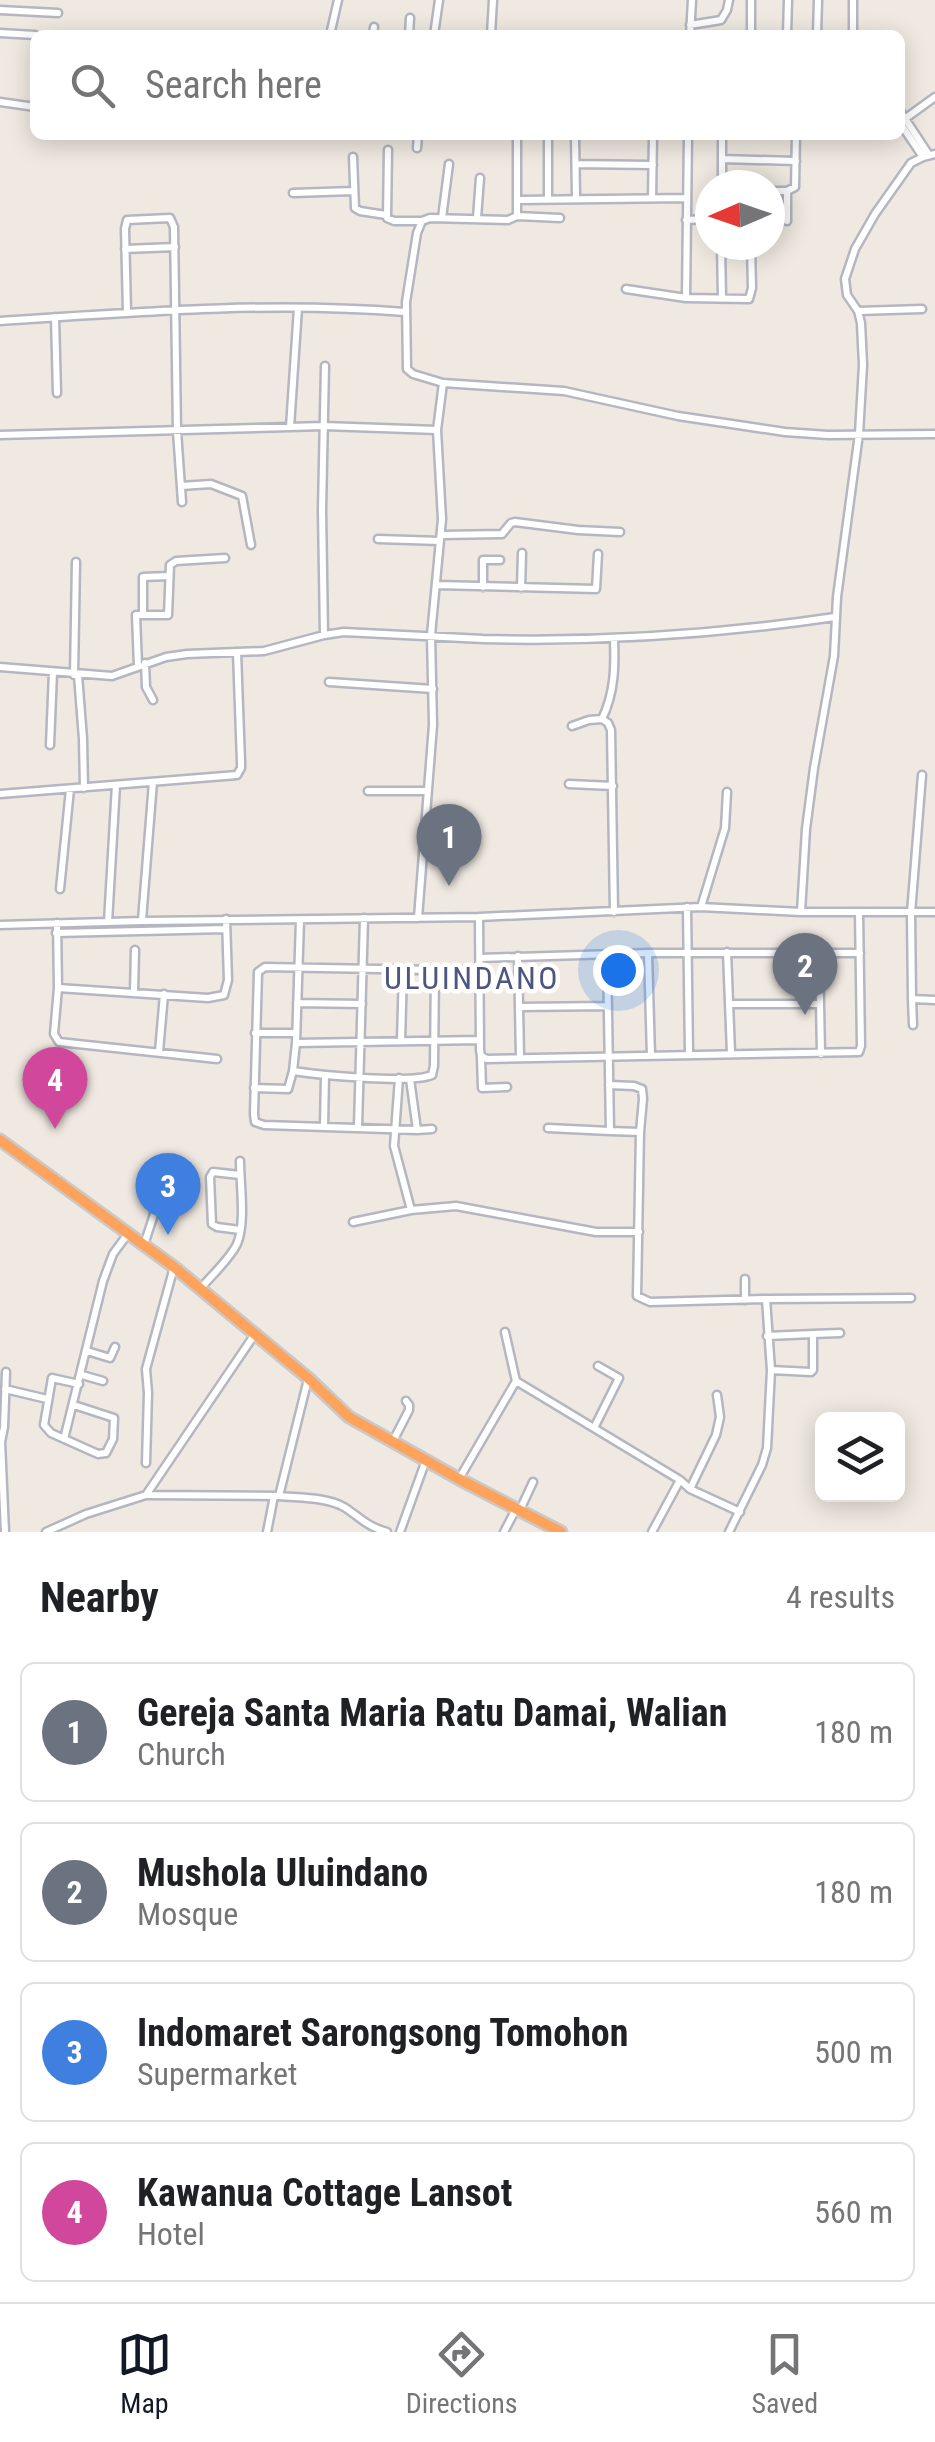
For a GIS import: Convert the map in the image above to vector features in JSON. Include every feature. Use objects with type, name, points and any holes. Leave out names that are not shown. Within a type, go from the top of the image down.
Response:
[{"type":"highway","points":[[0,1140],[174,1267],[350,1417],[561,1532]]},
{"type":"street","points":[[331,30],[338,0]]},
{"type":"street","points":[[435,30],[439,0]]},
{"type":"street","points":[[491,30],[493,0]]},
{"type":"street","points":[[690,30],[692,0]]},
{"type":"street","points":[[690,24],[721,20],[729,0]]},
{"type":"street","points":[[751,0],[751,30]]},
{"type":"street","points":[[787,30],[788,0]]},
{"type":"street","points":[[818,0],[818,30]]},
{"type":"street","points":[[853,0],[854,30]]},
{"type":"street","points":[[0,10],[58,13]]},
{"type":"street","points":[[409,30],[410,18]]},
{"type":"street","points":[[0,33],[30,36]]},
{"type":"street","points":[[905,115],[935,98]]},
{"type":"street","points":[[0,102],[30,106]]},
{"type":"street","points":[[801,912],[808,814],[834,656],[835,617],[859,434],[862,333],[858,310],[844,279],[874,214],[911,163],[929,155],[905,121]]},
{"type":"street","points":[[418,140],[418,148]]},
{"type":"street","points":[[516,140],[517,216]]},
{"type":"street","points":[[548,140],[548,198]]},
{"type":"street","points":[[576,140],[576,198]]},
{"type":"street","points":[[652,198],[654,140]]},
{"type":"street","points":[[686,298],[688,140]]},
{"type":"street","points":[[722,140],[722,170]]},
{"type":"street","points":[[787,220],[786,191],[795,187],[796,140]]},
{"type":"street","points":[[386,215],[388,150]]},
{"type":"street","points":[[354,157],[357,210],[386,215],[394,221],[560,218]]},
{"type":"street","points":[[722,159],[796,160]]},
{"type":"street","points":[[442,218],[448,164]]},
{"type":"street","points":[[576,164],[653,166]]},
{"type":"street","points":[[478,218],[480,178]]},
{"type":"street","points":[[293,193],[353,192]]},
{"type":"street","points":[[518,200],[687,198]]},
{"type":"street","points":[[127,312],[125,223],[129,218],[170,218],[174,223],[182,502]]},
{"type":"street","points":[[686,220],[695,220]]},
{"type":"street","points":[[422,221],[406,312],[407,369],[414,374],[444,382],[564,391],[678,416],[785,432],[935,434]]},
{"type":"street","points":[[125,249],[175,248]]},
{"type":"street","points":[[721,260],[722,299]]},
{"type":"street","points":[[626,289],[686,298],[744,299],[751,296],[751,260]]},
{"type":"street","points":[[290,427],[298,308]]},
{"type":"street","points":[[0,321],[176,310],[356,308],[406,312]]},
{"type":"street","points":[[858,310],[922,310]]},
{"type":"street","points":[[55,317],[57,393]]},
{"type":"street","points":[[324,634],[325,366]]},
{"type":"street","points":[[418,918],[442,491],[437,430],[444,382]]},
{"type":"street","points":[[0,436],[324,426],[437,430]]},
{"type":"street","points":[[181,486],[206,484],[242,496],[251,546]]},
{"type":"street","points":[[378,539],[502,534],[516,522],[620,532]]},
{"type":"street","points":[[520,588],[522,553]]},
{"type":"street","points":[[436,585],[596,590],[598,554]]},
{"type":"street","points":[[152,700],[146,688],[136,615],[168,614],[170,565],[176,560],[225,558]]},
{"type":"street","points":[[483,587],[483,560],[500,560]]},
{"type":"street","points":[[76,562],[76,675],[84,739],[84,788]]},
{"type":"street","points":[[143,615],[143,577],[169,576]]},
{"type":"street","points":[[0,667],[112,676],[187,654],[264,651],[344,632],[614,638],[668,636],[835,617]]},
{"type":"street","points":[[602,719],[616,669],[614,638]]},
{"type":"street","points":[[0,794],[230,776],[239,772],[238,652]]},
{"type":"street","points":[[50,745],[53,672]]},
{"type":"street","points":[[329,682],[433,689]]},
{"type":"street","points":[[572,726],[602,719],[611,730],[614,912]]},
{"type":"street","points":[[913,1025],[911,913],[922,775]]},
{"type":"street","points":[[142,920],[152,782]]},
{"type":"street","points":[[569,784],[613,786]]},
{"type":"street","points":[[108,922],[116,786]]},
{"type":"street","points":[[60,890],[70,788]]},
{"type":"street","points":[[368,791],[427,792]]},
{"type":"street","points":[[701,907],[725,828],[727,792]]},
{"type":"street","points":[[0,925],[57,928],[226,924],[688,907],[935,912]]},
{"type":"street","points":[[688,907],[690,1054]]},
{"type":"street","points":[[481,1056],[487,1059],[860,1051],[860,912]]},
{"type":"street","points":[[479,917],[482,1088],[507,1086]]},
{"type":"street","points":[[358,1127],[364,918]]},
{"type":"street","points":[[57,928],[142,920],[226,924]]},
{"type":"street","points":[[254,1088],[288,1089],[293,1071],[300,920]]},
{"type":"street","points":[[58,988],[208,998],[224,995],[226,924]]},
{"type":"street","points":[[57,928],[54,1034],[58,1042],[217,1059]]},
{"type":"street","points":[[134,992],[135,950]]},
{"type":"street","points":[[726,952],[730,1054]]},
{"type":"street","points":[[480,958],[860,952]]},
{"type":"street","points":[[819,953],[821,1054]]},
{"type":"street","points":[[648,954],[650,1056]]},
{"type":"street","points":[[608,955],[610,1131]]},
{"type":"street","points":[[518,956],[520,1058]]},
{"type":"street","points":[[432,1128],[396,1131],[258,1124],[254,1119],[254,1088],[259,969],[480,971]]},
{"type":"street","points":[[401,1041],[403,969]]},
{"type":"street","points":[[293,1071],[325,1076],[432,1075],[436,970]]},
{"type":"street","points":[[159,1052],[164,994]]},
{"type":"street","points":[[912,999],[935,1000]]},
{"type":"street","points":[[298,1004],[362,1004]]},
{"type":"street","points":[[730,1004],[819,1004]]},
{"type":"street","points":[[518,1008],[608,1006]]},
{"type":"street","points":[[255,1033],[296,1033]]},
{"type":"street","points":[[296,1043],[480,1040]]},
{"type":"street","points":[[324,1126],[325,1076]]},
{"type":"street","points":[[400,1078],[394,1146],[411,1210]]},
{"type":"street","points":[[410,1078],[417,1130]]},
{"type":"street","points":[[609,1085],[642,1089],[644,1099],[635,1286],[639,1299],[650,1302],[911,1298]]},
{"type":"street","points":[[548,1128],[640,1132]]},
{"type":"street","points":[[200,1289],[234,1250],[240,1230],[240,1162]]},
{"type":"street","points":[[240,1175],[213,1172],[210,1177],[212,1224],[240,1230]]},
{"type":"street","points":[[144,1247],[158,1202]]},
{"type":"street","points":[[353,1222],[456,1206],[596,1232],[639,1232]]},
{"type":"street","points":[[64,1439],[107,1267],[127,1235]]},
{"type":"street","points":[[146,1463],[146,1368],[174,1267]]},
{"type":"street","points":[[745,1279],[745,1300]]},
{"type":"street","points":[[729,1532],[766,1452],[771,1370],[766,1299]]},
{"type":"street","points":[[459,1479],[516,1381],[505,1332]]},
{"type":"street","points":[[146,1495],[256,1333]]},
{"type":"street","points":[[767,1336],[840,1333]]},
{"type":"street","points":[[771,1370],[812,1371],[812,1334]]},
{"type":"street","points":[[88,1351],[110,1358],[114,1347]]},
{"type":"street","points":[[594,1428],[618,1380],[598,1366]]},
{"type":"street","points":[[5,1532],[0,1442],[6,1372]]},
{"type":"street","points":[[82,1375],[103,1381]]},
{"type":"street","points":[[267,1532],[308,1378]]},
{"type":"street","points":[[74,1405],[112,1416],[113,1439],[106,1453],[45,1428],[51,1380],[79,1384]]},
{"type":"street","points":[[516,1381],[690,1488],[740,1512]]},
{"type":"street","points":[[4,1389],[47,1400]]},
{"type":"street","points":[[690,1488],[716,1435],[720,1418],[718,1395]]},
{"type":"street","points":[[393,1441],[409,1410],[406,1401]]},
{"type":"street","points":[[400,1532],[426,1460]]},
{"type":"street","points":[[652,1532],[680,1480]]},
{"type":"street","points":[[504,1532],[533,1482]]},
{"type":"street","points":[[46,1532],[86,1514],[146,1495],[277,1496],[330,1501],[370,1527],[387,1532]]},
{"type":"place","name":"Gereja Santa Maria Ratu Damai, Walian","points":[[449,886]]},
{"type":"place","name":"Mushola Uluindano","points":[[805,1015]]},
{"type":"place","name":"Kawanua Cottage Lansot","points":[[55,1129]]},
{"type":"place","name":"Indomaret Sarongsong Tomohon","points":[[168,1235]]},
{"type":"district","name":"ULUINDANO","points":[[472,978]]}]
